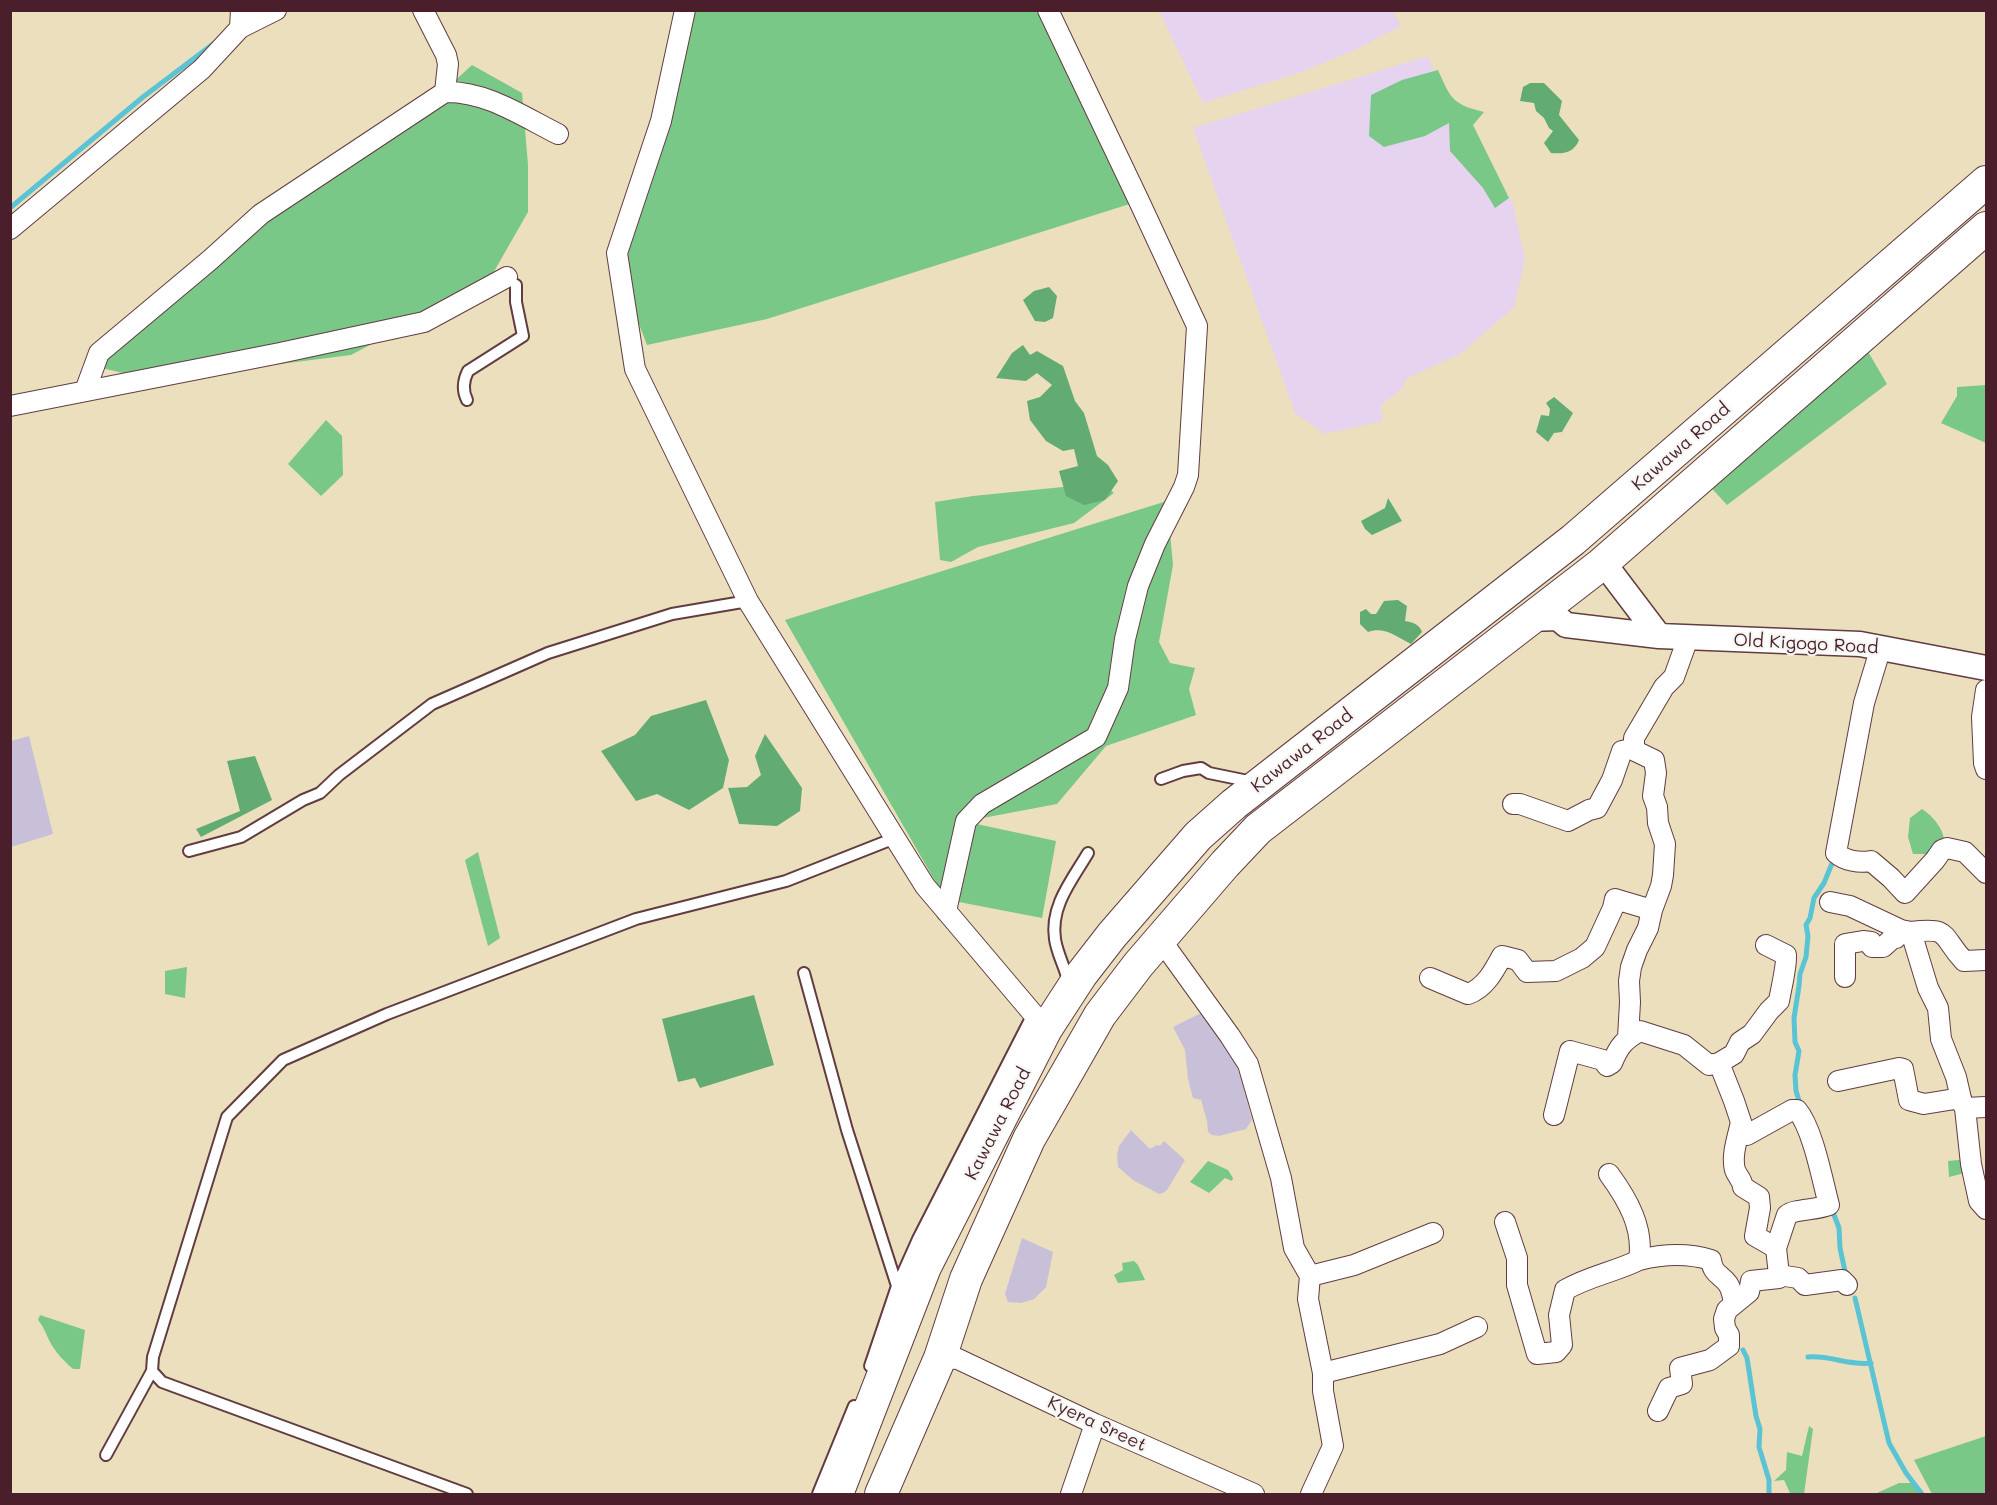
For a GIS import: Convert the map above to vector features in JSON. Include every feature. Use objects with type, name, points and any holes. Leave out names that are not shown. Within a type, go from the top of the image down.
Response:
[{"type":"main road","name":"Kawawa Road","points":[[837,1494],[903,1299],[926,1267],[1040,1022],[1071,990],[1112,935],[1198,836],[1234,804],[1573,540],[1986,182]]},
{"type":"main road","name":"Kawawa Road","points":[[882,1494],[940,1359],[966,1279],[1029,1139],[1100,1015],[1225,864],[1258,829],[1599,566],[1986,228]]},
{"type":"street","points":[[10,229],[202,69],[241,20],[256,19],[276,10]]},
{"type":"street","points":[[423,10],[446,55],[448,64],[445,92]]},
{"type":"street","points":[[685,10],[661,121],[617,253],[635,369],[748,601],[925,886],[1040,1022]]},
{"type":"street","points":[[946,911],[966,821],[982,804],[1096,736],[1118,688],[1125,639],[1138,586],[1188,475],[1197,326],[1143,207],[1048,10]]},
{"type":"street","points":[[85,391],[99,353],[261,214],[445,92],[472,93],[496,102],[558,134]]},
{"type":"street","points":[[10,406],[424,322],[511,281]]},
{"type":"street","points":[[1599,566],[1609,570],[1659,636]]},
{"type":"street","name":"Old Kigogo Road","points":[[1529,619],[1558,618],[1566,625],[1659,636],[1881,646],[1986,668]]},
{"type":"street","points":[[1631,749],[1634,738],[1664,687],[1674,677],[1688,638]]},
{"type":"street","points":[[1881,646],[1864,702],[1836,853],[1838,856],[1861,863],[1871,861],[1892,878],[1905,893],[1942,850],[1947,848],[1965,852],[1986,873]]},
{"type":"street","points":[[1986,690],[1982,717],[1986,769]]},
{"type":"street","points":[[1513,804],[1520,804],[1568,821],[1597,808],[1612,780],[1622,751],[1631,749],[1654,760],[1656,773],[1653,796],[1665,844],[1661,886],[1648,928],[1631,967],[1628,1038]]},
{"type":"street","points":[[1430,978],[1468,994],[1477,991],[1492,974],[1502,956],[1518,960],[1527,972],[1556,971],[1582,958],[1595,947],[1615,899],[1652,910]]},
{"type":"street","points":[[1830,902],[1850,906],[1906,931],[1939,931],[1946,936],[1964,961],[1986,960]]},
{"type":"street","points":[[1845,977],[1845,944],[1863,941],[1871,942],[1872,947],[1883,947],[1906,931]]},
{"type":"street","points":[[1906,931],[1938,1008],[1941,1039],[1956,1077],[1963,1103],[1971,1164],[1979,1201],[1986,1209]]},
{"type":"street","points":[[1157,944],[1166,947],[1248,1064],[1281,1178],[1294,1248],[1310,1276],[1308,1299],[1323,1373],[1323,1391],[1333,1446],[1311,1494]]},
{"type":"street","points":[[1554,1115],[1570,1051],[1603,1060],[1607,1066],[1612,1063],[1618,1048],[1640,1031],[1684,1045],[1709,1065],[1719,1063],[1734,1053],[1740,1041],[1752,1034],[1779,1001],[1786,955],[1766,945]]},
{"type":"street","points":[[1658,1411],[1669,1388],[1682,1384],[1680,1368],[1710,1360],[1729,1346],[1729,1335],[1724,1319],[1727,1310],[1749,1292],[1751,1281],[1779,1278],[1776,1248],[1789,1213],[1829,1205],[1806,1126],[1797,1110],[1792,1110],[1747,1135],[1745,1134],[1719,1063]]},
{"type":"street","points":[[1838,1081],[1899,1068],[1902,1069],[1909,1100],[1924,1104],[1963,1103],[1986,1107]]},
{"type":"street","points":[[1741,1122],[1734,1156],[1735,1172],[1742,1179],[1743,1187],[1760,1197],[1755,1236],[1776,1248]]},
{"type":"street","points":[[1609,1174],[1624,1194],[1637,1221],[1641,1249],[1640,1260]]},
{"type":"street","points":[[1505,1222],[1516,1258],[1516,1285],[1538,1355],[1557,1352],[1562,1345],[1559,1315],[1565,1290],[1584,1280],[1623,1269],[1640,1260],[1657,1256],[1698,1256],[1711,1260],[1712,1269],[1728,1283],[1734,1304]]},
{"type":"street","points":[[1310,1276],[1354,1265],[1433,1233]]},
{"type":"street","points":[[1779,1275],[1798,1278],[1805,1285],[1842,1280],[1847,1285]]},
{"type":"street","points":[[1323,1373],[1440,1344],[1477,1327]]},
{"type":"street","name":"Kyera Sreet","points":[[940,1359],[958,1359],[1095,1424],[1254,1494]]},
{"type":"street","points":[[1071,1494],[1095,1424]]},
{"type":"lane","points":[[467,400],[464,394],[464,381],[468,371],[523,336],[511,281]]},
{"type":"lane","points":[[189,852],[241,837],[303,800],[320,793],[339,775],[432,704],[548,653],[672,614],[748,601]]},
{"type":"lane","points":[[1161,779],[1183,771],[1201,768],[1209,773],[1262,783]]},
{"type":"lane","points":[[106,1455],[152,1371],[153,1357],[227,1117],[283,1060],[387,1014],[636,919],[786,881],[895,838]]},
{"type":"lane","points":[[1071,990],[1055,941],[1055,913],[1060,899],[1088,853]]},
{"type":"lane","points":[[804,973],[847,1130],[903,1299],[868,1373]]},
{"type":"lane","points":[[152,1371],[162,1383],[467,1494]]},
{"type":"lane","points":[[818,1494],[859,1395]]},
{"type":"shaded area","points":[[1159,11],[1393,11],[1401,26],[1355,50],[1301,72],[1203,103]]},
{"type":"shaded area","points":[[1428,56],[1442,92],[1513,204],[1525,259],[1514,307],[1460,354],[1407,378],[1401,390],[1381,405],[1382,421],[1325,434],[1295,413],[1193,128]]},
{"type":"shaded area","points":[[29,736],[53,834],[11,847],[11,741]]},
{"type":"shaded area","points":[[1205,1011],[1228,1042],[1241,1078],[1252,1120],[1246,1129],[1219,1136],[1208,1132],[1201,1100],[1193,1098],[1188,1079],[1185,1050],[1173,1027]]},
{"type":"shaded area","points":[[1131,1130],[1150,1149],[1157,1145],[1160,1146],[1164,1141],[1185,1160],[1163,1193],[1159,1194],[1133,1180],[1118,1167],[1119,1146]]},
{"type":"shaded area","points":[[1022,1238],[1053,1252],[1046,1287],[1034,1299],[1021,1303],[1008,1302],[1005,1294]]},
{"type":"green space","points":[[684,11],[1040,11],[1139,201],[767,319],[647,345],[627,293],[629,231]]},
{"type":"green space","points":[[472,65],[522,93],[528,165],[528,212],[488,282],[351,355],[154,380],[97,367],[307,176],[415,117]]},
{"type":"green space","points":[[1438,70],[1454,99],[1465,106],[1484,112],[1473,125],[1509,198],[1495,208],[1483,188],[1450,151],[1449,123],[1425,136],[1384,147],[1369,136],[1371,95],[1402,80]]},
{"type":"green space","points":[[1530,83],[1544,83],[1562,101],[1559,115],[1579,140],[1571,150],[1564,153],[1551,153],[1544,143],[1553,131],[1536,111],[1534,103],[1520,101],[1523,87]]},
{"type":"green space","points":[[1049,287],[1057,296],[1053,318],[1045,322],[1035,321],[1023,300],[1034,291]]},
{"type":"green space","points":[[1860,338],[1887,384],[1727,505],[1706,482]]},
{"type":"green space","points":[[1023,345],[1030,355],[1037,351],[1063,366],[1075,401],[1084,413],[1097,456],[1108,465],[1118,481],[1105,500],[1084,505],[1066,496],[1059,471],[1078,466],[1074,449],[1063,451],[1046,441],[1030,420],[1027,401],[1040,397],[1052,385],[1037,373],[1026,381],[996,378],[1012,353]]},
{"type":"green space","points":[[1986,385],[1986,443],[1941,423],[1957,396],[1957,387]]},
{"type":"green space","points":[[1554,397],[1573,413],[1562,432],[1554,433],[1548,442],[1536,432],[1541,415],[1549,416],[1550,409],[1546,403]]},
{"type":"green space","points":[[326,420],[342,436],[343,475],[321,496],[288,464]]},
{"type":"green space","points":[[1103,483],[1114,493],[1074,523],[978,547],[951,562],[940,560],[935,502]]},
{"type":"green space","points":[[1388,498],[1402,521],[1372,535],[1361,521],[1385,508]]},
{"type":"green space","points":[[1167,501],[1173,565],[1159,642],[1170,663],[1195,668],[1189,689],[1196,715],[1106,746],[1057,804],[972,820],[972,823],[1056,841],[1042,918],[959,902],[971,831],[955,898],[939,888],[785,620]]},
{"type":"green space","points":[[1398,600],[1407,606],[1405,621],[1416,624],[1422,632],[1411,644],[1385,631],[1368,632],[1360,624],[1360,612],[1366,609],[1371,614],[1376,614],[1384,601]]},
{"type":"green space","points":[[706,700],[729,760],[723,788],[689,810],[657,794],[636,801],[601,751],[635,735],[651,716]]},
{"type":"green space","points":[[765,734],[802,788],[800,811],[777,826],[739,824],[728,788],[747,787],[761,775],[755,756]]},
{"type":"green space","points":[[255,756],[272,800],[201,837],[196,829],[240,811],[227,761]]},
{"type":"green space","points":[[1922,809],[1934,820],[1943,834],[1944,845],[1937,868],[1926,854],[1913,854],[1908,837],[1910,818]]},
{"type":"green space","points":[[478,852],[500,938],[488,946],[465,860]]},
{"type":"green space","points":[[187,967],[185,998],[165,994],[165,971]]},
{"type":"green space","points":[[754,995],[774,1065],[700,1088],[695,1078],[678,1082],[662,1019]]},
{"type":"green space","points":[[1969,1159],[1973,1171],[1949,1177],[1948,1161]]},
{"type":"green space","points":[[1208,1161],[1228,1170],[1233,1178],[1232,1181],[1225,1178],[1209,1193],[1190,1182]]},
{"type":"green space","points":[[1134,1261],[1145,1280],[1118,1283],[1114,1275],[1123,1270],[1122,1263]]},
{"type":"green space","points":[[40,1315],[85,1330],[80,1369],[73,1369],[55,1350],[38,1320]]},
{"type":"green space","points":[[1809,1426],[1813,1429],[1804,1494],[1789,1494],[1784,1480],[1774,1481],[1786,1470],[1787,1452],[1802,1456]]},
{"type":"green space","points":[[1986,1436],[1986,1494],[1932,1494],[1914,1460]]},
{"type":"green space","points":[[1899,1483],[1914,1483],[1920,1494],[1877,1494],[1877,1493]]},
{"type":"waterway","points":[[10,208],[143,97],[217,41]]},
{"type":"waterway","points":[[1801,1107],[1796,1091],[1795,1075],[1799,1051],[1795,1042],[1794,1018],[1800,974],[1806,957],[1808,936],[1806,925],[1810,918],[1814,898],[1824,883],[1833,861],[1831,858]]},
{"type":"waterway","points":[[1831,1207],[1839,1228],[1840,1248],[1846,1276]]},
{"type":"waterway","points":[[1855,1298],[1889,1443],[1906,1473],[1922,1494]]},
{"type":"waterway","points":[[1743,1350],[1747,1358],[1760,1429],[1759,1447],[1769,1480],[1769,1494]]},
{"type":"waterway","points":[[1808,1357],[1871,1363]]}]
